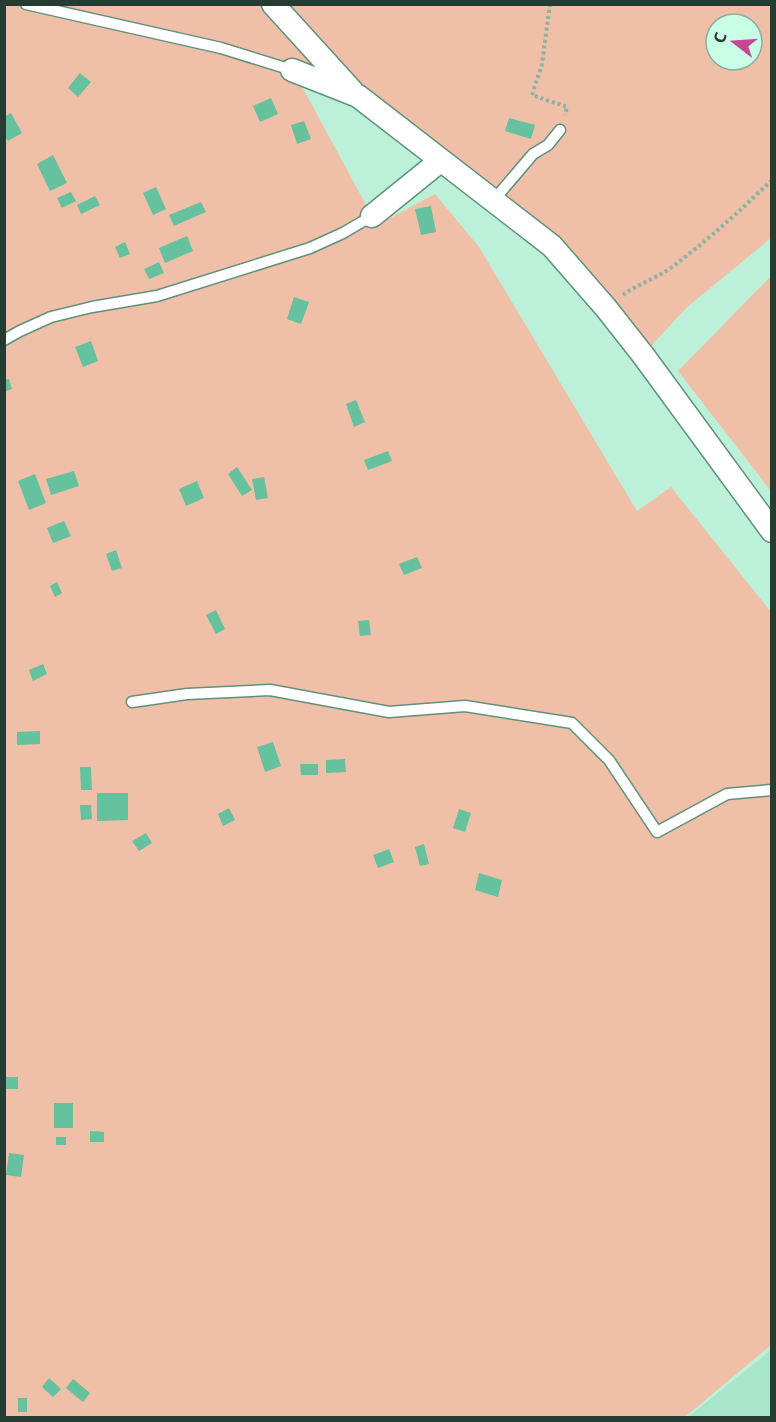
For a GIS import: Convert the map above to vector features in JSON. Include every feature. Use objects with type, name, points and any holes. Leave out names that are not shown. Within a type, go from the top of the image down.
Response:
[{"type":"street","points":[[273,4],[358,96],[552,246],[643,355],[771,531]]},
{"type":"street","points":[[292,70],[358,96]]},
{"type":"street","points":[[372,216],[440,161]]},
{"type":"lane","points":[[26,4],[221,48],[292,70]]},
{"type":"lane","points":[[493,201],[533,154],[548,146],[560,130]]},
{"type":"lane","points":[[4,340],[51,317],[92,307],[157,296],[299,252],[343,233],[372,216]]},
{"type":"lane","points":[[132,702],[187,694],[270,690],[389,712],[465,706],[572,723],[609,760],[657,832],[727,794],[771,789]]},
{"type":"path","points":[[550,4],[542,64],[532,95],[567,106],[560,130]]},
{"type":"path","points":[[606,308],[627,292],[655,279],[674,265],[733,218],[771,180]]},
{"type":"shaded area","points":[[5,5],[771,5],[771,238],[686,308],[643,355],[552,246],[358,96],[293,70],[372,216],[381,223],[435,194],[479,247],[637,511],[671,487],[771,612],[771,1345],[685,1417],[5,1418]]},
{"type":"shaded area","points":[[771,276],[771,491],[678,371]]},
{"type":"shaded area","points":[[771,1350],[771,1417],[688,1417]]},
{"type":"building","points":[[80,73],[91,82],[78,97],[68,88]]},
{"type":"building","points":[[271,98],[278,114],[260,122],[253,106]]},
{"type":"building","points":[[11,113],[22,133],[8,141],[4,135],[4,117]]},
{"type":"building","points":[[509,118],[535,125],[531,139],[505,131]]},
{"type":"building","points":[[304,121],[311,139],[297,144],[291,125]]},
{"type":"building","points":[[53,155],[67,183],[50,191],[37,164]]},
{"type":"building","points":[[156,187],[166,209],[153,215],[143,193]]},
{"type":"building","points":[[71,192],[76,201],[62,208],[57,198]]},
{"type":"building","points":[[95,196],[100,205],[81,214],[77,205]]},
{"type":"building","points":[[201,202],[206,212],[174,226],[169,215]]},
{"type":"building","points":[[431,206],[436,232],[421,235],[415,209]]},
{"type":"building","points":[[187,236],[193,251],[165,263],[159,248]]},
{"type":"building","points":[[125,242],[130,254],[120,258],[115,247]]},
{"type":"building","points":[[159,262],[164,273],[149,279],[144,269]]},
{"type":"building","points":[[294,297],[309,302],[301,324],[287,319]]},
{"type":"building","points":[[91,341],[98,361],[83,367],[75,347]]},
{"type":"building","points":[[9,379],[12,389],[4,392],[4,380]]},
{"type":"building","points":[[356,400],[365,422],[354,427],[346,404]]},
{"type":"building","points":[[388,451],[392,461],[368,470],[364,460]]},
{"type":"building","points":[[237,467],[252,490],[242,496],[228,474]]},
{"type":"building","points":[[74,471],[79,486],[51,495],[46,479]]},
{"type":"building","points":[[35,474],[46,503],[29,510],[18,481]]},
{"type":"building","points":[[264,477],[268,498],[256,500],[252,479]]},
{"type":"building","points":[[197,481],[204,498],[186,506],[179,489]]},
{"type":"building","points":[[64,521],[71,536],[53,543],[47,528]]},
{"type":"building","points":[[116,550],[122,568],[112,571],[106,554]]},
{"type":"building","points":[[417,557],[422,568],[404,575],[399,564]]},
{"type":"building","points":[[57,582],[62,593],[55,597],[50,586]]},
{"type":"building","points":[[216,610],[225,629],[216,634],[206,615]]},
{"type":"building","points":[[369,620],[371,635],[360,636],[358,621]]},
{"type":"building","points":[[43,664],[47,674],[33,681],[29,670]]},
{"type":"building","points":[[40,731],[40,744],[17,745],[17,732]]},
{"type":"building","points":[[273,742],[281,766],[265,772],[257,747]]},
{"type":"building","points":[[345,759],[346,772],[326,773],[326,760]]},
{"type":"building","points":[[300,764],[318,764],[318,775],[301,775]]},
{"type":"building","points":[[80,767],[91,767],[92,790],[81,790]]},
{"type":"building","points":[[97,793],[128,793],[128,820],[97,821]]},
{"type":"building","points":[[80,805],[91,805],[92,819],[81,820]]},
{"type":"building","points":[[229,808],[235,820],[223,826],[218,814]]},
{"type":"building","points":[[459,809],[471,813],[465,832],[453,828]]},
{"type":"building","points":[[146,833],[152,843],[139,851],[132,841]]},
{"type":"building","points":[[424,844],[429,864],[420,866],[415,847]]},
{"type":"building","points":[[389,849],[394,862],[378,868],[373,855]]},
{"type":"building","points":[[479,873],[502,880],[498,897],[475,890]]},
{"type":"building","points":[[4,1077],[18,1077],[18,1089],[4,1089]]},
{"type":"building","points":[[54,1103],[73,1103],[73,1128],[54,1128]]},
{"type":"building","points":[[90,1131],[104,1132],[104,1142],[90,1142]]},
{"type":"building","points":[[56,1137],[66,1137],[66,1145],[56,1145]]},
{"type":"building","points":[[9,1153],[24,1155],[21,1177],[6,1175]]},
{"type":"building","points":[[49,1378],[61,1389],[53,1397],[42,1387]]},
{"type":"building","points":[[73,1379],[90,1393],[83,1402],[66,1388]]},
{"type":"building","points":[[18,1398],[27,1398],[27,1412],[18,1412]]}]
